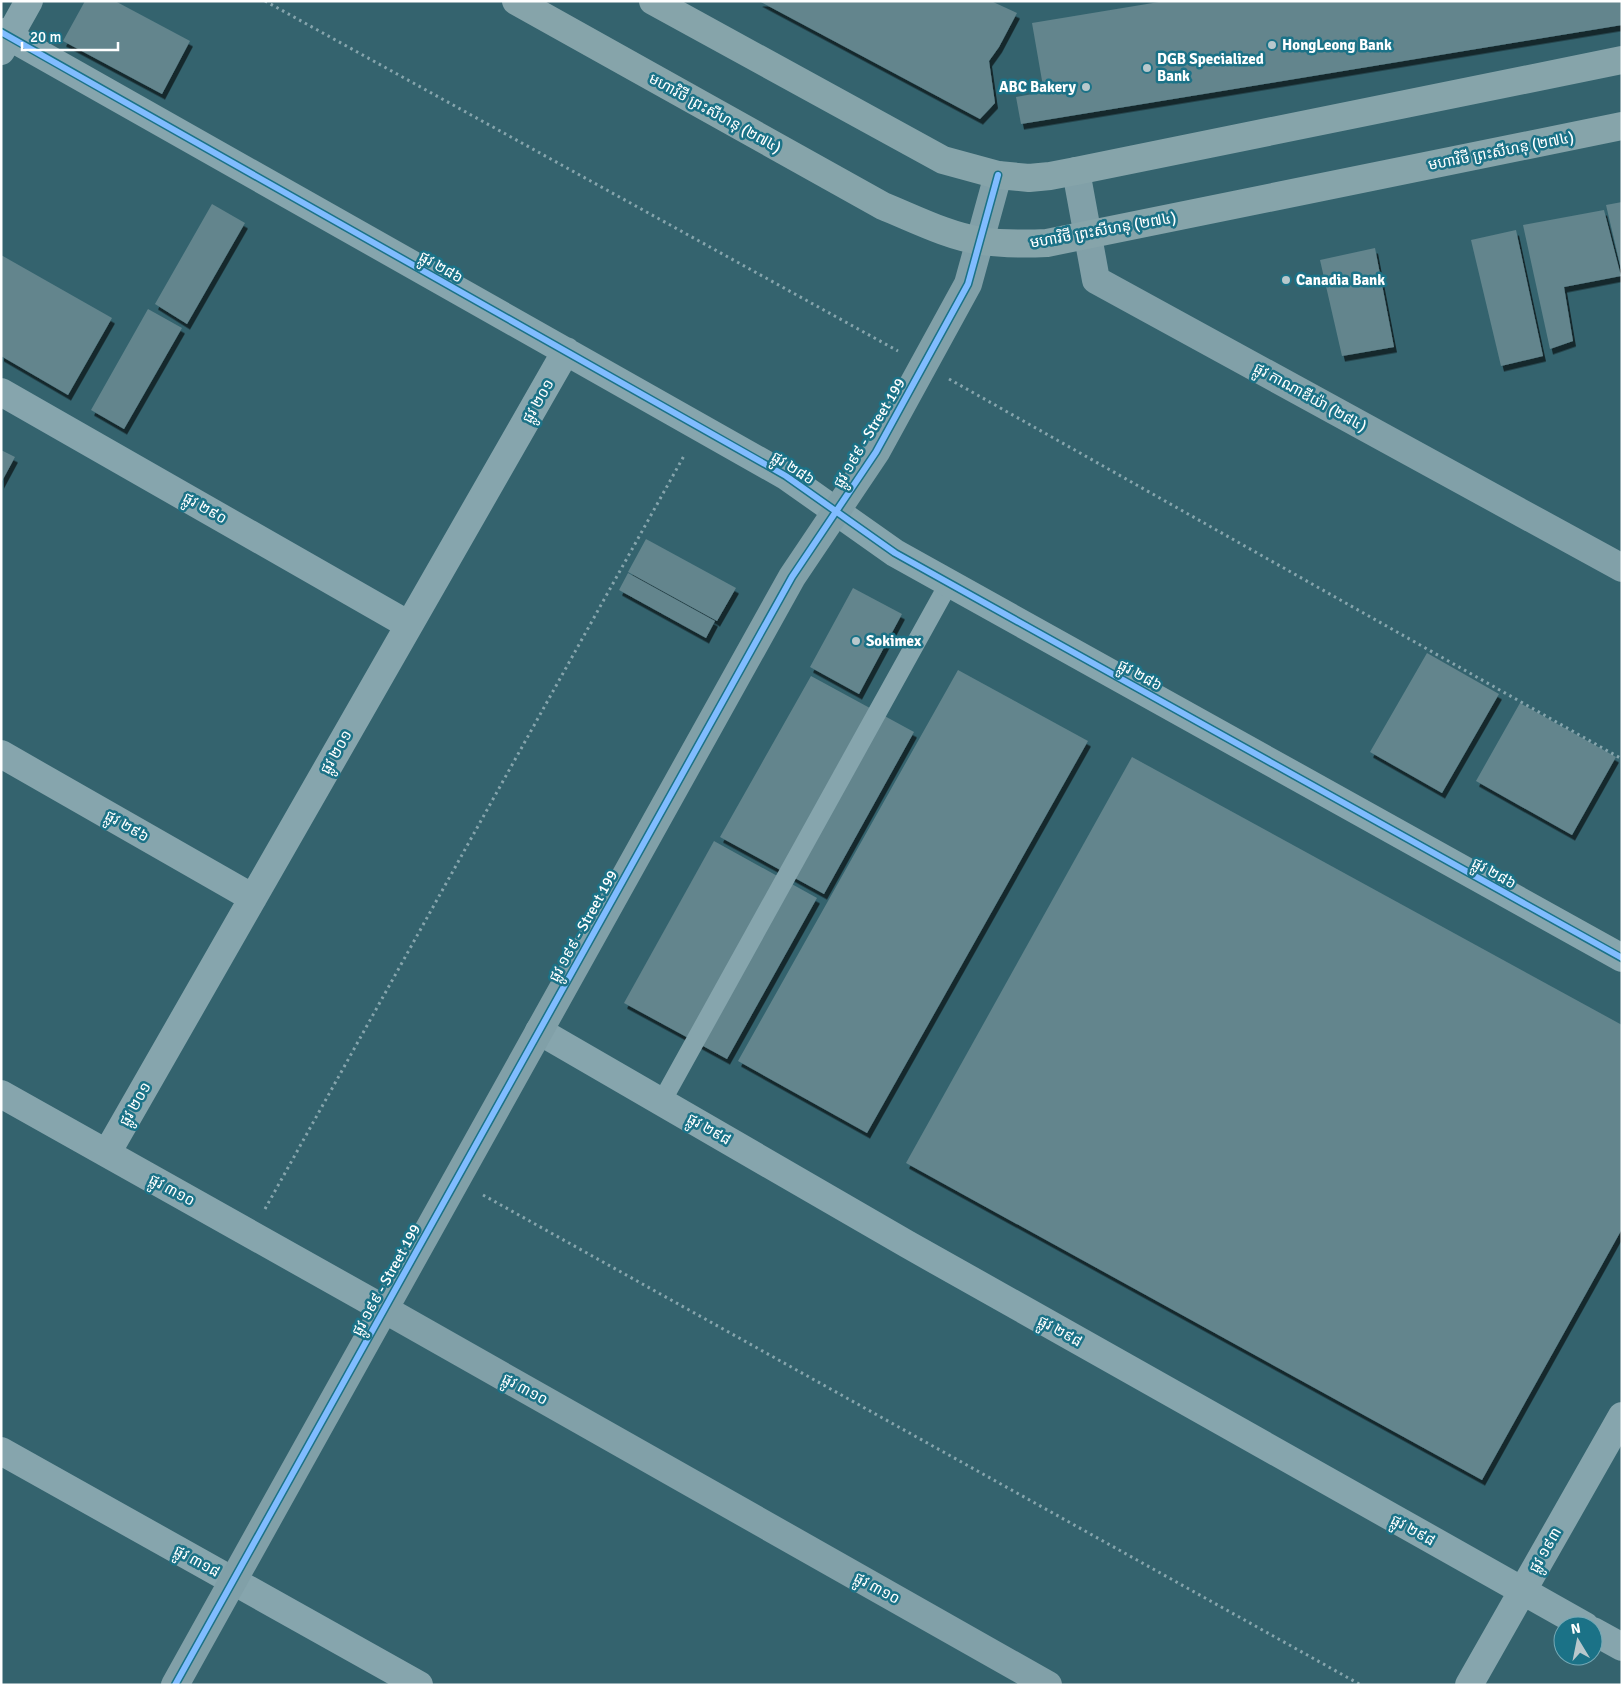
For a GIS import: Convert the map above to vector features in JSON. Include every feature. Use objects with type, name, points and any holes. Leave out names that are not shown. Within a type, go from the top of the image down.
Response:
[{"type":"main road","name":"មហាវិថី ព្រះសីហនុ (២៧៤)","points":[[516,1],[883,206],[931,226],[980,240],[1018,244],[1047,243],[1622,126]]},
{"type":"main road","points":[[653,1],[943,160],[998,175],[1029,178],[1076,171],[1622,60]]},
{"type":"street","points":[[4,40],[29,1]]},
{"type":"street","name":"ផ្លូវ ២៨៦","points":[[4,40],[566,351],[786,476],[895,553],[1622,958]]},
{"type":"street","name":"ផ្លូវ កាណាឌីយ៉ា (២៨៤)","points":[[1076,171],[1096,280],[1622,568]]},
{"type":"street","name":"ផ្លូវ ១៩៩ - Street 199","points":[[175,1685],[792,577],[876,452],[924,365],[968,284],[998,175]]},
{"type":"street","name":"ផ្លូវ ២០១","points":[[107,1153],[566,351]]},
{"type":"street","name":"ផ្លូវ ២៩០","points":[[1,392],[409,625]]},
{"type":"street","name":"ផ្លូវ ២៩៦","points":[[1,754],[253,898]]},
{"type":"street","name":"ផ្លូវ ២៩៨","points":[[539,1031],[907,1244],[1567,1616]]},
{"type":"street","name":"ផ្លូវ ៣១០","points":[[1,1094],[1048,1685]]},
{"type":"street","name":"ផ្លូវ ១៩៣","points":[[1469,1685],[1622,1416]]},
{"type":"street","name":"ផ្លូវ ៣១៨","points":[[1,1451],[419,1685]]},
{"type":"street","points":[[1603,1637],[1622,1647]]},
{"type":"lane","points":[[662,1101],[949,583]]},
{"type":"path","points":[[265,1],[924,365],[1622,759]]},
{"type":"path","points":[[251,1234],[700,428]]},
{"type":"path","points":[[456,1180],[1360,1685]]},
{"type":"building","points":[[85,1],[115,1],[190,41],[162,94],[63,41]]},
{"type":"building","points":[[759,1],[991,1],[1017,13],[999,47],[989,61],[995,103],[980,119]]},
{"type":"building","points":[[1165,1],[1622,1],[1622,25],[1021,124],[1016,97],[1044,92],[1032,23]]},
{"type":"building","points":[[1622,202],[1622,269],[1621,269],[1606,205]]},
{"type":"building","points":[[212,204],[245,223],[187,324],[155,304]]},
{"type":"building","points":[[1604,210],[1621,276],[1564,287],[1573,341],[1550,349],[1523,225]]},
{"type":"building","points":[[1516,230],[1543,356],[1501,366],[1471,240]]},
{"type":"building","points":[[1375,248],[1394,347],[1342,356],[1320,260]]},
{"type":"building","points":[[1,255],[112,318],[68,395],[1,356]]},
{"type":"building","points":[[148,309],[182,328],[124,429],[91,410]]},
{"type":"building","points":[[1,450],[15,457],[1,483]]},
{"type":"building","points":[[646,539],[736,588],[717,621],[628,572]]},
{"type":"building","points":[[628,573],[715,621],[706,638],[619,590]]},
{"type":"building","name":"Sokimex","points":[[853,588],[902,614],[859,694],[810,667]]},
{"type":"building","points":[[1427,653],[1499,694],[1442,793],[1370,752]]},
{"type":"building","points":[[958,670],[1088,741],[867,1133],[738,1061]]},
{"type":"building","points":[[811,676],[914,732],[824,894],[720,837]]},
{"type":"building","points":[[1520,703],[1616,757],[1572,835],[1476,781]]},
{"type":"building","points":[[1132,757],[1622,1025],[1622,1229],[1482,1480],[906,1163]]},
{"type":"building","points":[[714,841],[817,898],[727,1059],[624,1003]]},
{"type":"cycle path","points":[[1,32],[786,476],[895,553],[1622,958]]},
{"type":"cycle path","points":[[175,1685],[792,577],[876,452],[968,284],[998,175]]},
{"type":"place","name":"HongLeong Bank","points":[[1272,45]]},
{"type":"place","name":"DGB Specialized Bank","points":[[1147,68]]},
{"type":"place","name":"ABC Bakery","points":[[1086,87]]},
{"type":"place","name":"Canadia Bank","points":[[1286,280]]},
{"type":"place","name":"Sokimex","points":[[856,641]]}]
